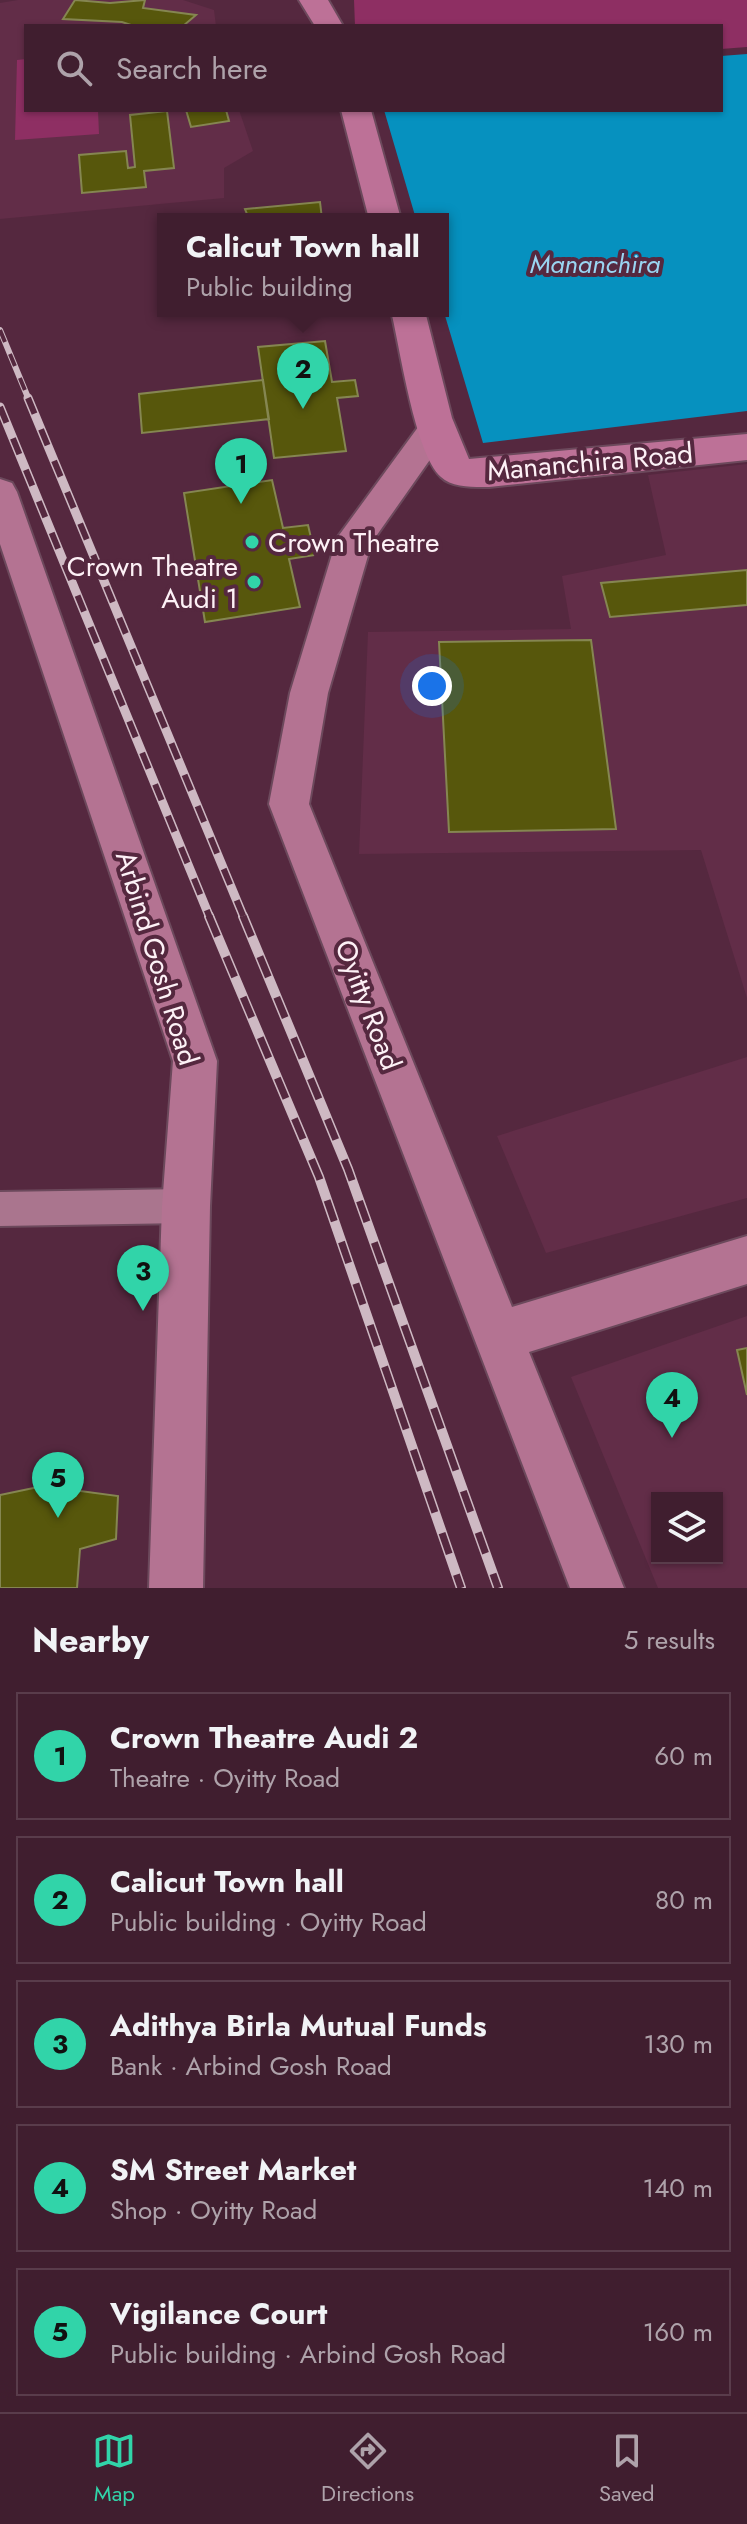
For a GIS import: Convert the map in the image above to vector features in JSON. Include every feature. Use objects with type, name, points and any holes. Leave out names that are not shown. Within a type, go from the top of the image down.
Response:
[{"type":"main road","points":[[313,0],[323,11],[328,24]]},
{"type":"main road","points":[[343,24],[346,0]]},
{"type":"main road","points":[[357,112],[383,213]]},
{"type":"main road","name":"Mananchira Road","points":[[409,317],[436,427],[454,468],[472,473],[747,447]]},
{"type":"street","name":"Oyitty Road","points":[[436,427],[355,538],[309,693],[289,804],[597,1588]]},
{"type":"street","name":"Arbind Gosh Road","points":[[1,495],[195,1061],[186,1206],[176,1588]]},
{"type":"street","points":[[0,1209],[186,1206]]},
{"type":"street","points":[[497,1337],[747,1260]]},
{"type":"shaded area","points":[[18,0],[183,0],[214,10],[216,24],[24,24],[24,112],[240,112],[253,151],[224,168],[224,198],[0,219],[0,3]]},
{"type":"shaded area","points":[[354,0],[747,0],[747,47],[723,49],[723,24],[355,24]]},
{"type":"shaded area","points":[[24,59],[24,112],[98,112],[99,134],[15,140],[17,60]]},
{"type":"shaded area","points":[[747,464],[747,998],[701,850],[359,854],[368,632],[571,629],[562,576],[666,555],[648,475]]},
{"type":"shaded area","points":[[747,1057],[747,1198],[546,1253],[497,1136]]},
{"type":"shaded area","points":[[747,1316],[747,1588],[658,1588],[571,1377]]},
{"type":"water","name":"Mananchira","points":[[747,54],[747,411],[483,443],[445,317],[449,317],[449,213],[414,213],[385,112],[723,112],[723,56]]},
{"type":"building","points":[[75,0],[110,3],[145,0],[143,8],[196,15],[185,24],[63,19]]},
{"type":"building","points":[[167,112],[174,168],[144,171],[146,187],[82,193],[79,155],[126,151],[128,168],[135,167],[130,115]]},
{"type":"building","points":[[187,112],[227,112],[229,121],[191,127]]},
{"type":"building","points":[[320,202],[321,213],[247,213],[245,209]]},
{"type":"building","points":[[325,341],[332,382],[355,380],[358,396],[337,398],[346,451],[274,458],[258,347]]},
{"type":"building","points":[[263,380],[269,419],[142,433],[139,394]]},
{"type":"building","name":"Crown Theatre","points":[[272,480],[283,528],[308,525],[315,555],[289,559],[300,607],[205,622],[184,493]]},
{"type":"building","points":[[747,570],[747,605],[610,617],[601,583]]},
{"type":"building","points":[[591,640],[616,829],[449,832],[439,642]]},
{"type":"building","points":[[747,1348],[747,1395],[737,1350]]},
{"type":"building","points":[[43,1486],[118,1496],[116,1539],[80,1549],[77,1588],[0,1588],[0,1495]]},
{"type":"railway","points":[[0,330],[29,400]]},
{"type":"railway","points":[[28,398],[244,918]]},
{"type":"railway","points":[[0,407],[210,918]]},
{"type":"railway","points":[[209,916],[319,1177],[461,1588]]},
{"type":"railway","points":[[243,916],[348,1169],[498,1588]]},
{"type":"place","name":"Calicut Town hall","points":[[303,409]]},
{"type":"place","name":"Crown Theatre Audi 2","points":[[241,504]]},
{"type":"place","name":"Crown Theatre","points":[[252,542]]},
{"type":"place","name":"Crown Theatre Audi 1","points":[[254,582]]},
{"type":"place","name":"Adithya Birla Mutual Funds","points":[[143,1311]]},
{"type":"place","name":"SM Street Market","points":[[672,1438]]},
{"type":"place","name":"Vigilance Court","points":[[58,1518]]}]
